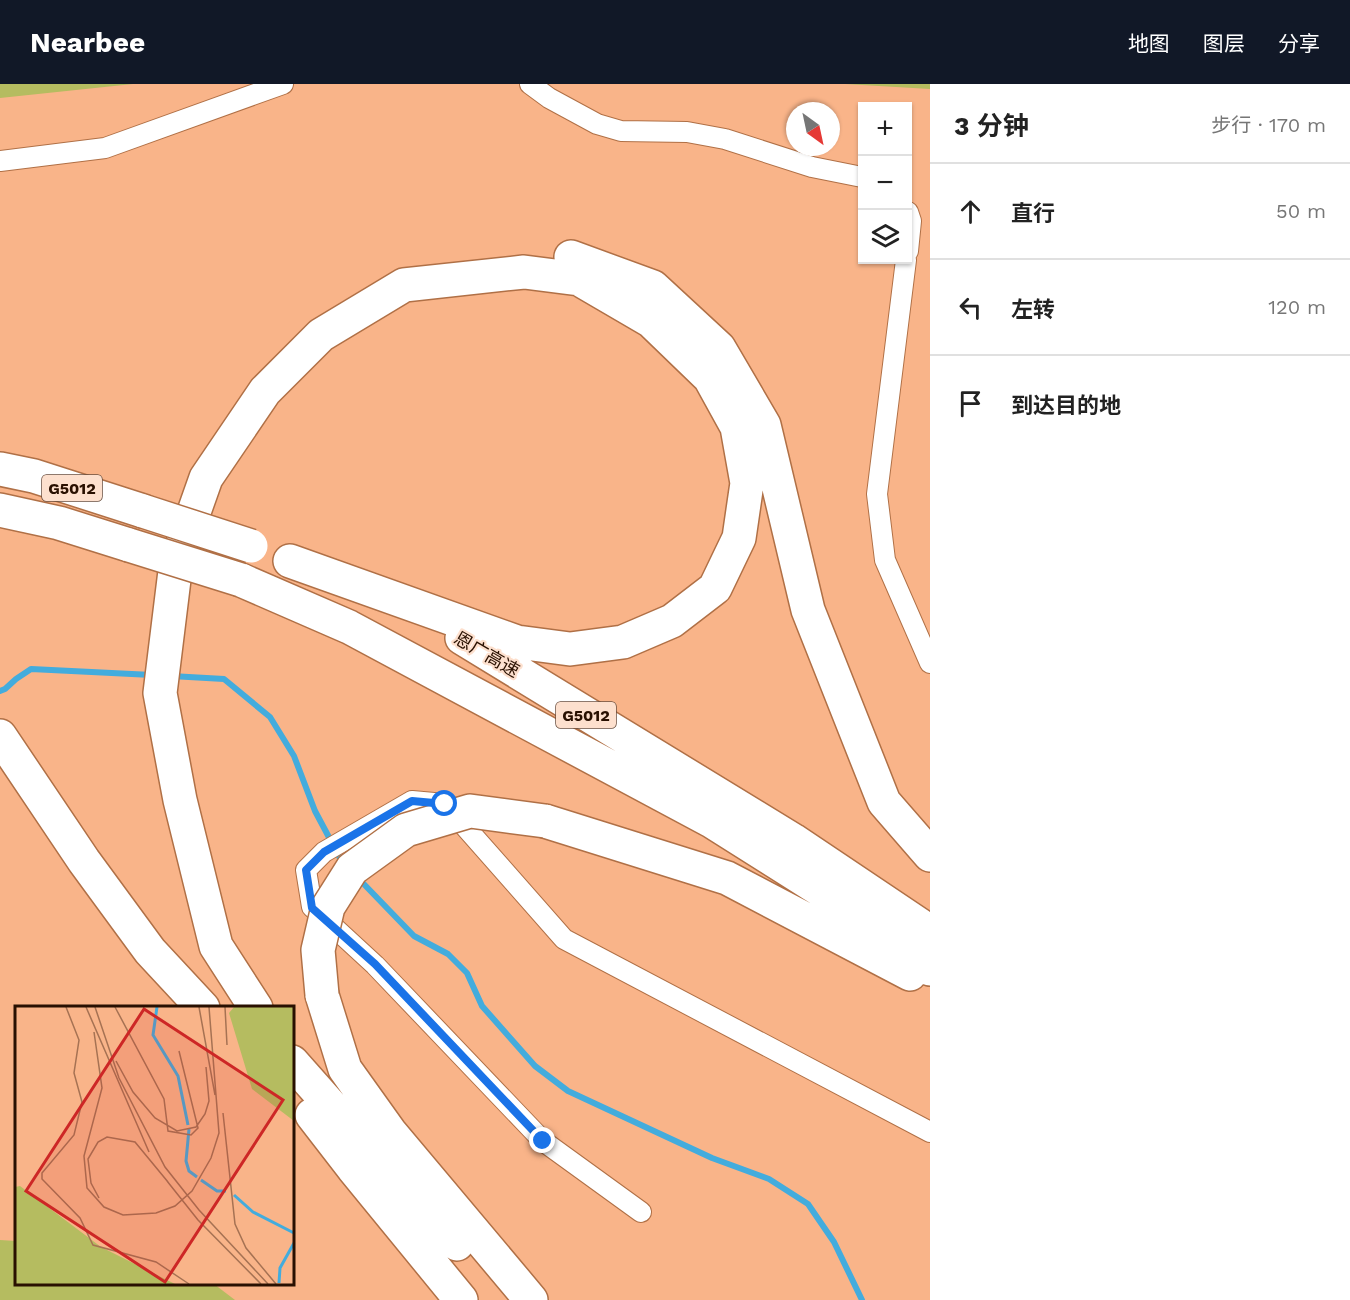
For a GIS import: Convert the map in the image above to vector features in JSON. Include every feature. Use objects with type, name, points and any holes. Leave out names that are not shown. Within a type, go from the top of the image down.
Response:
[{"type":"highway","points":[[235,1006],[202,950],[170,802],[160,693],[176,564],[206,478],[259,385],[309,324],[404,271],[514,250],[575,258],[654,287],[719,348],[764,425],[808,610],[884,802],[930,855]]},
{"type":"highway","points":[[259,385],[321,335],[404,285],[524,272],[579,279],[651,321],[710,378],[737,428],[747,483],[739,538],[715,588],[672,621],[623,642],[570,649],[517,642],[290,561]]},
{"type":"highway","name":"恩广高速","points":[[0,469],[34,476],[251,546],[290,561],[469,641],[793,840],[902,936],[930,969]]},
{"type":"highway","name":"恩广高速","points":[[0,510],[59,523],[241,580],[349,627],[713,822],[838,901],[902,936]]},
{"type":"highway","points":[[0,736],[84,861],[150,951],[201,1006]]},
{"type":"highway","points":[[170,802],[216,946],[255,1006]]},
{"type":"highway","points":[[531,1300],[390,1132],[345,1069],[322,995],[318,950],[328,907],[352,869],[406,830],[470,812],[545,820],[902,936],[930,985]]},
{"type":"highway","points":[[294,1064],[509,1300]]},
{"type":"highway","points":[[294,1093],[461,1300]]},
{"type":"highway","points":[[294,1105],[353,1168]]},
{"type":"street","points":[[0,161],[105,148],[283,84]]},
{"type":"street","points":[[530,84],[549,98],[597,124],[621,130],[687,132],[725,139],[812,167],[858,176]]},
{"type":"street","points":[[905,264],[876,494],[885,560],[930,663]]},
{"type":"street","points":[[641,1212],[543,1141],[375,964],[312,908],[306,870],[324,852],[412,801],[445,804],[564,939],[930,1132]]},
{"type":"green space","points":[[0,84],[133,84],[0,98]]},
{"type":"green space","points":[[845,84],[930,84],[930,89]]},
{"type":"green space","points":[[0,1240],[15,1241],[15,1285],[215,1285],[235,1300],[0,1300]]},
{"type":"waterway","points":[[0,691],[31,669],[152,675]]},
{"type":"waterway","points":[[171,676],[224,679],[270,717],[294,756],[315,811],[345,864]]},
{"type":"waterway","points":[[358,878],[414,936],[448,954],[467,973],[482,1006],[535,1066],[568,1091],[712,1158],[769,1179],[808,1204],[834,1242],[862,1300]]},
{"type":"route","points":[[445,804],[412,801],[324,852],[306,870],[312,908],[375,964],[543,1141]]}]
